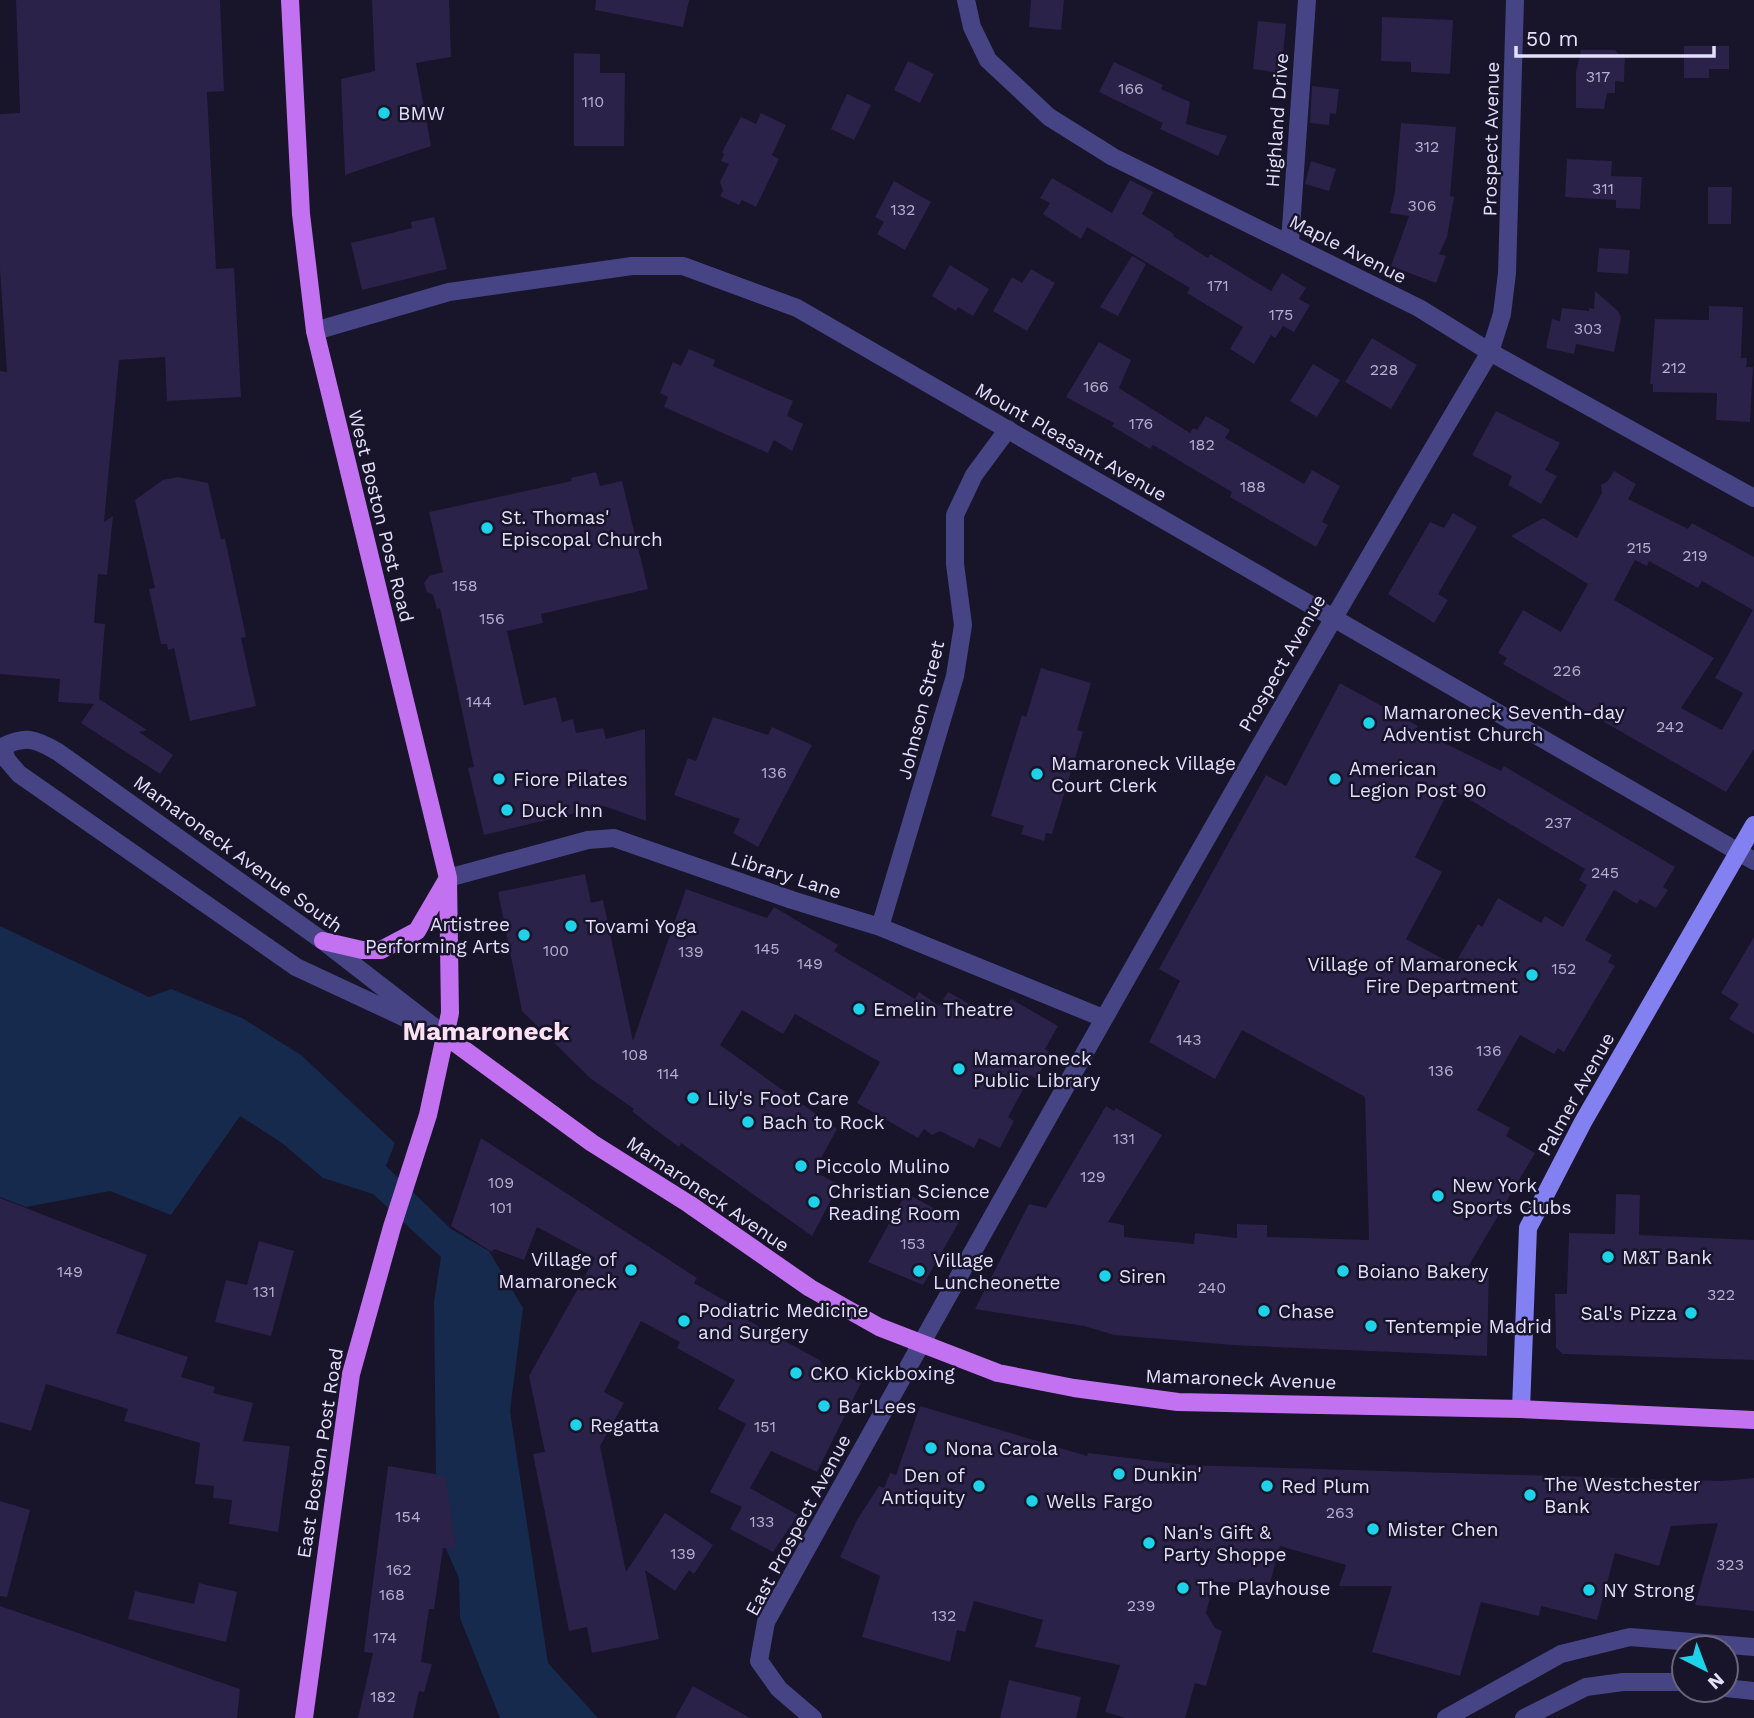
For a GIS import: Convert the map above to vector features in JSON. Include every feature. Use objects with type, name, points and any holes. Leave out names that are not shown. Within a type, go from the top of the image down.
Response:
[{"type":"main road","name":"West Boston Post Road","points":[[290,0],[301,214],[315,331],[448,878],[450,1013],[447,1037]]},
{"type":"main road","points":[[323,941],[362,950],[381,950],[417,931],[448,878]]},
{"type":"main road","name":"East Boston Post Road","points":[[304,1718],[351,1374],[447,1037]]},
{"type":"main road","name":"Mamaroneck Avenue","points":[[447,1037],[592,1143],[689,1204],[810,1288],[879,1327],[998,1373],[1074,1388],[1178,1402],[1521,1409],[1754,1420]]},
{"type":"street","name":"Maple Avenue","points":[[966,0],[971,27],[988,60],[1049,117],[1114,158],[1290,242],[1419,308],[1490,352],[1754,498]]},
{"type":"street","name":"Highland Drive","points":[[1290,242],[1307,0]]},
{"type":"street","name":"Prospect Avenue","points":[[921,1342],[1332,617],[1490,352],[1502,314],[1507,273],[1515,0]]},
{"type":"street","name":"Mount Pleasant Avenue","points":[[315,331],[449,292],[632,266],[683,266],[797,308],[1746,858]]},
{"type":"street","name":"Johnson Street","points":[[880,927],[955,676],[963,625],[955,564],[955,515],[974,475],[1008,429]]},
{"type":"street","name":"Mamaroneck Avenue South","points":[[21,737],[36,739],[58,752],[323,941],[447,1037],[296,967],[19,774],[7,760],[1,746],[21,737]]},
{"type":"street","name":"Palmer Avenue","points":[[1521,1409],[1528,1228],[1583,1122],[1746,858],[1754,825]]},
{"type":"street","name":"Library Lane","points":[[448,878],[588,840],[614,838],[792,900],[880,927],[1103,1017]]},
{"type":"street","name":"East Prospect Avenue","points":[[813,1718],[779,1689],[759,1661],[766,1622],[921,1342]]},
{"type":"street","points":[[1446,1718],[1561,1654],[1630,1637],[1754,1647]]},
{"type":"street","points":[[1524,1718],[1586,1687],[1623,1682],[1670,1682]]},
{"type":"water","points":[[0,926],[149,997],[171,989],[242,1018],[301,1055],[395,1143],[386,1166],[451,1229],[489,1251],[523,1308],[510,1411],[548,1663],[598,1718],[500,1718],[460,1618],[459,1578],[446,1549],[436,1478],[434,1302],[441,1257],[373,1194],[323,1178],[282,1143],[240,1116],[171,1215],[110,1191],[26,1207],[0,1197]]},
{"type":"building","points":[[16,0],[220,0],[224,91],[207,92],[216,269],[234,268],[241,397],[167,401],[165,357],[119,360],[104,522],[113,516],[107,575],[98,574],[94,623],[105,624],[99,699],[147,730],[139,732],[173,755],[160,774],[81,723],[94,704],[58,702],[60,679],[0,674],[0,371],[7,372],[0,269],[0,114],[20,113]]},
{"type":"building","name":"BMW","points":[[372,0],[449,0],[451,57],[416,63],[431,146],[345,175],[341,79],[375,71]]},
{"type":"building","points":[[596,0],[689,0],[683,27],[595,10]]},
{"type":"building","points":[[1031,0],[1064,0],[1061,30],[1029,27]]},
{"type":"building","points":[[1382,17],[1453,20],[1450,74],[1411,72],[1411,62],[1381,61]]},
{"type":"building","points":[[1258,21],[1286,24],[1281,73],[1253,69]]},
{"type":"building","points":[[1684,46],[1729,46],[1729,69],[1709,69],[1709,78],[1684,78]]},
{"type":"building","points":[[1581,50],[1615,50],[1618,54],[1625,54],[1624,82],[1615,81],[1615,93],[1607,93],[1604,109],[1576,108],[1576,72]]},
{"type":"building","points":[[574,53],[600,54],[600,73],[625,73],[624,146],[574,146]]},
{"type":"building","points":[[908,61],[934,74],[920,103],[894,90]]},
{"type":"building","points":[[1114,62],[1163,85],[1161,89],[1190,102],[1186,124],[1227,136],[1218,156],[1160,129],[1163,123],[1099,92]]},
{"type":"building","points":[[1312,86],[1339,89],[1336,114],[1330,113],[1329,125],[1310,123]]},
{"type":"building","points":[[847,94],[871,105],[854,140],[831,129]]},
{"type":"building","points":[[761,113],[786,125],[772,155],[779,159],[756,207],[742,200],[739,205],[720,196],[723,191],[720,182],[729,164],[721,161],[724,154],[722,152],[741,117],[756,124]]},
{"type":"building","points":[[1401,123],[1456,127],[1450,196],[1454,197],[1447,237],[1439,254],[1446,256],[1436,283],[1391,266],[1409,216],[1390,213],[1395,191]]},
{"type":"building","points":[[1567,159],[1612,161],[1611,176],[1642,177],[1640,209],[1616,208],[1616,200],[1565,197]]},
{"type":"building","points":[[1311,161],[1336,169],[1329,191],[1305,184]]},
{"type":"building","points":[[1052,178],[1112,213],[1130,180],[1153,192],[1142,214],[1174,234],[1173,236],[1208,258],[1210,254],[1271,291],[1282,273],[1306,288],[1299,299],[1310,305],[1294,332],[1283,326],[1275,338],[1271,335],[1254,364],[1230,349],[1243,327],[1187,293],[1190,288],[1087,227],[1081,239],[1043,214],[1050,203],[1040,198]]},
{"type":"building","points":[[894,181],[931,202],[905,250],[877,234],[884,222],[875,217]]},
{"type":"building","points":[[1708,187],[1732,187],[1731,224],[1708,224]]},
{"type":"building","points":[[434,217],[447,269],[362,290],[351,243],[412,228],[411,222]]},
{"type":"building","points":[[1599,248],[1630,250],[1628,274],[1597,272]]},
{"type":"building","points":[[1132,256],[1146,264],[1118,316],[1100,307]]},
{"type":"building","points":[[950,265],[989,289],[973,316],[958,307],[956,311],[932,296]]},
{"type":"building","points":[[1031,269],[1055,283],[1027,331],[993,311],[1012,277],[1022,283]]},
{"type":"building","points":[[1595,291],[1618,311],[1621,317],[1614,352],[1576,344],[1574,354],[1546,348],[1552,319],[1560,321],[1562,308],[1589,311],[1589,308],[1594,309]]},
{"type":"building","points":[[1709,306],[1743,307],[1741,358],[1747,358],[1746,367],[1753,367],[1750,422],[1716,420],[1717,393],[1653,392],[1653,384],[1650,384],[1655,319],[1709,320]]},
{"type":"building","points":[[1372,338],[1417,365],[1391,409],[1345,382]]},
{"type":"building","points":[[1099,342],[1131,360],[1119,388],[1190,433],[1193,428],[1197,430],[1206,416],[1230,430],[1225,438],[1304,484],[1312,470],[1340,486],[1322,522],[1328,525],[1316,547],[1230,497],[1232,492],[1153,445],[1150,449],[1112,426],[1114,423],[1066,397]]},
{"type":"building","points":[[689,349],[715,360],[713,366],[793,401],[787,416],[803,424],[792,451],[774,440],[768,453],[664,407],[668,397],[660,393],[673,362],[681,366]]},
{"type":"building","points":[[1313,364],[1340,380],[1317,417],[1290,401]]},
{"type":"building","points":[[1496,411],[1560,443],[1545,470],[1557,476],[1541,504],[1508,485],[1512,476],[1472,455]]},
{"type":"building","points":[[1614,471],[1636,484],[1628,499],[1688,529],[1692,523],[1754,557],[1754,749],[1726,792],[1503,664],[1507,658],[1498,653],[1523,610],[1561,632],[1588,584],[1511,536],[1543,518],[1577,538],[1602,493],[1601,485],[1608,481]],"holes":[[[1635,560],[1647,566],[1649,561],[1698,588],[1702,581],[1753,610],[1715,678],[1743,693],[1722,730],[1681,708],[1714,658],[1614,600]]]},
{"type":"building","points":[[596,472],[600,486],[622,481],[648,589],[541,614],[543,623],[507,631],[524,705],[556,697],[562,722],[573,719],[576,733],[603,728],[606,739],[645,729],[646,821],[604,806],[484,835],[468,768],[474,767],[440,608],[437,609],[433,595],[427,592],[424,583],[429,576],[443,572],[429,512],[572,481],[571,478]]},
{"type":"building","points":[[178,477],[208,483],[221,539],[225,539],[246,637],[241,638],[256,706],[190,721],[174,648],[168,650],[167,644],[161,644],[149,589],[155,588],[135,500],[163,480]]},
{"type":"building","points":[[1453,513],[1477,527],[1438,594],[1448,600],[1434,623],[1388,594],[1430,522],[1444,528]]},
{"type":"building","name":"Mamaroneck Village Court Clerk","points":[[1041,668],[1091,683],[1077,730],[1083,732],[1052,834],[1046,833],[1044,841],[1021,834],[1024,826],[991,816],[1022,715],[1026,717]]},
{"type":"building","points":[[1340,683],[1418,726],[1416,729],[1501,771],[1504,766],[1675,867],[1663,887],[1668,890],[1656,908],[1640,899],[1637,904],[1614,890],[1585,940],[1612,955],[1608,962],[1615,966],[1564,1052],[1558,1048],[1554,1054],[1520,1035],[1477,1110],[1510,1128],[1506,1136],[1535,1153],[1468,1267],[1489,1268],[1487,1356],[1232,1345],[1114,1335],[1084,1326],[975,1309],[1029,1204],[1046,1208],[1106,1106],[1114,1111],[1116,1108],[1162,1135],[1108,1222],[1124,1225],[1124,1237],[1194,1244],[1195,1233],[1237,1238],[1237,1224],[1267,1225],[1267,1237],[1369,1240],[1365,1097],[1242,1030],[1215,1079],[1149,1042],[1180,981],[1159,969],[1266,775],[1286,786]],"holes":[[[1450,788],[1585,869],[1579,880],[1587,885],[1563,927],[1545,916],[1541,923],[1498,898],[1482,927],[1478,924],[1454,965],[1406,939],[1442,872],[1415,857]]]},
{"type":"building","points":[[713,717],[768,735],[772,727],[812,745],[758,847],[733,833],[740,819],[674,795],[688,758],[696,761]]},
{"type":"building","points":[[585,874],[591,903],[603,900],[633,1041],[686,889],[767,918],[774,907],[838,945],[834,951],[915,999],[919,992],[939,1006],[948,992],[998,1020],[1011,999],[1058,1026],[1045,1049],[1051,1053],[1036,1079],[1031,1075],[1008,1117],[1014,1121],[1000,1148],[979,1138],[974,1148],[940,1131],[932,1135],[924,1129],[918,1138],[857,1103],[880,1062],[795,1014],[783,1034],[742,1010],[720,1045],[837,1129],[814,1171],[839,1185],[812,1236],[681,1143],[679,1147],[648,1124],[632,1111],[634,1109],[590,1078],[522,1011],[498,892]]},
{"type":"building","points":[[1754,937],[1754,1034],[1729,1019],[1739,1004],[1721,993]]},
{"type":"building","points":[[481,1138],[697,1278],[694,1283],[736,1307],[733,1312],[821,1361],[820,1364],[861,1383],[817,1472],[771,1451],[750,1488],[798,1515],[773,1552],[730,1529],[742,1507],[710,1492],[746,1424],[718,1409],[735,1380],[677,1348],[680,1342],[641,1321],[604,1392],[624,1403],[600,1446],[626,1572],[665,1513],[713,1545],[694,1574],[689,1570],[675,1591],[645,1570],[659,1639],[592,1653],[587,1627],[569,1631],[533,1454],[545,1452],[529,1376],[595,1258],[537,1227],[524,1260],[494,1249],[492,1252],[451,1226]]},
{"type":"building","points":[[906,1193],[959,1222],[923,1285],[868,1262]]},
{"type":"building","points":[[1616,1194],[1640,1195],[1639,1235],[1754,1240],[1754,1360],[1563,1354],[1556,1348],[1555,1294],[1567,1294],[1569,1233],[1615,1234]]},
{"type":"building","points":[[0,1198],[147,1255],[116,1333],[188,1357],[181,1377],[215,1387],[213,1393],[253,1403],[243,1441],[290,1446],[278,1532],[229,1524],[232,1500],[213,1498],[214,1486],[195,1484],[200,1443],[124,1421],[128,1409],[46,1384],[31,1431],[0,1422]]},
{"type":"building","points":[[259,1241],[294,1251],[271,1336],[215,1322],[226,1280],[247,1285]]},
{"type":"building","points":[[920,1406],[1087,1456],[1088,1453],[1186,1465],[1721,1481],[1754,1478],[1754,1611],[1695,1605],[1718,1523],[1671,1526],[1659,1566],[1615,1553],[1597,1620],[1541,1606],[1539,1616],[1481,1602],[1460,1676],[1372,1652],[1392,1586],[1339,1586],[1346,1565],[1280,1546],[1270,1583],[1214,1582],[1206,1613],[1215,1628],[1222,1631],[1206,1686],[1195,1683],[1185,1718],[1125,1718],[1105,1712],[1120,1665],[1035,1647],[1043,1620],[974,1601],[965,1632],[957,1630],[950,1662],[862,1637],[880,1576],[840,1557],[857,1520],[879,1486],[884,1488],[890,1473],[896,1475]]},
{"type":"building","points":[[388,1466],[446,1476],[456,1549],[443,1548],[434,1609],[429,1609],[421,1662],[432,1664],[424,1692],[419,1691],[413,1718],[358,1718],[373,1653],[364,1652]]},
{"type":"building","points":[[0,1501],[30,1510],[7,1597],[0,1596]]},
{"type":"building","points":[[199,1583],[237,1592],[226,1642],[128,1619],[135,1591],[194,1604]]},
{"type":"building","points":[[0,1606],[240,1689],[237,1718],[0,1718]]},
{"type":"building","points":[[1009,1680],[1081,1697],[1076,1718],[1000,1718]]},
{"type":"building","points":[[693,1686],[750,1718],[675,1718]]},
{"type":"place","name":"BMW","points":[[384,113]]},
{"type":"place","name":"St. Thomas' Episcopal Church","points":[[487,528]]},
{"type":"place","name":"Mamaroneck Seventh-day Adventist Church","points":[[1369,723]]},
{"type":"place","name":"Mamaroneck Village Court Clerk","points":[[1037,774]]},
{"type":"place","name":"Fiore Pilates","points":[[499,779]]},
{"type":"place","name":"American Legion Post 90","points":[[1335,779]]},
{"type":"place","name":"Duck Inn","points":[[507,810]]},
{"type":"place","name":"Tovami Yoga","points":[[571,926]]},
{"type":"place","name":"Artistree Performing Arts","points":[[524,935]]},
{"type":"place","name":"Village of Mamaroneck Fire Department","points":[[1532,975]]},
{"type":"place","name":"Emelin Theatre","points":[[859,1009]]},
{"type":"place","name":"Mamaroneck Public Library","points":[[959,1069]]},
{"type":"place","name":"Lily's Foot Care","points":[[693,1098]]},
{"type":"place","name":"Bach to Rock","points":[[748,1122]]},
{"type":"place","name":"Piccolo Mulino","points":[[801,1166]]},
{"type":"place","name":"New York Sports Clubs","points":[[1438,1196]]},
{"type":"place","name":"Christian Science Reading Room","points":[[814,1202]]},
{"type":"place","name":"M&T Bank","points":[[1608,1257]]},
{"type":"place","name":"Village of Mamaroneck","points":[[631,1270]]},
{"type":"place","name":"Village Luncheonette","points":[[919,1271]]},
{"type":"place","name":"Boiano Bakery","points":[[1343,1271]]},
{"type":"place","name":"Siren","points":[[1105,1276]]},
{"type":"place","name":"Chase","points":[[1264,1311]]},
{"type":"place","name":"Sal's Pizza","points":[[1691,1313]]},
{"type":"place","name":"Podiatric Medicine and Surgery","points":[[684,1321]]},
{"type":"place","name":"Tentempie Madrid","points":[[1371,1326]]},
{"type":"place","name":"CKO Kickboxing","points":[[796,1373]]},
{"type":"place","name":"Bar'Lees","points":[[824,1406]]},
{"type":"place","name":"Regatta","points":[[576,1425]]},
{"type":"place","name":"Nona Carola","points":[[931,1448]]},
{"type":"place","name":"Dunkin'","points":[[1119,1474]]},
{"type":"place","name":"Den of Antiquity","points":[[979,1486]]},
{"type":"place","name":"Red Plum","points":[[1267,1486]]},
{"type":"place","name":"The Westchester Bank","points":[[1530,1495]]},
{"type":"place","name":"Wells Fargo","points":[[1032,1501]]},
{"type":"place","name":"Mister Chen","points":[[1373,1529]]},
{"type":"place","name":"Nan's Gift & Party Shoppe","points":[[1149,1543]]},
{"type":"place","name":"The Playhouse","points":[[1183,1588]]},
{"type":"place","name":"NY Strong","points":[[1589,1590]]},
{"type":"district","name":"Mamaroneck","points":[[486,1031]]}]
